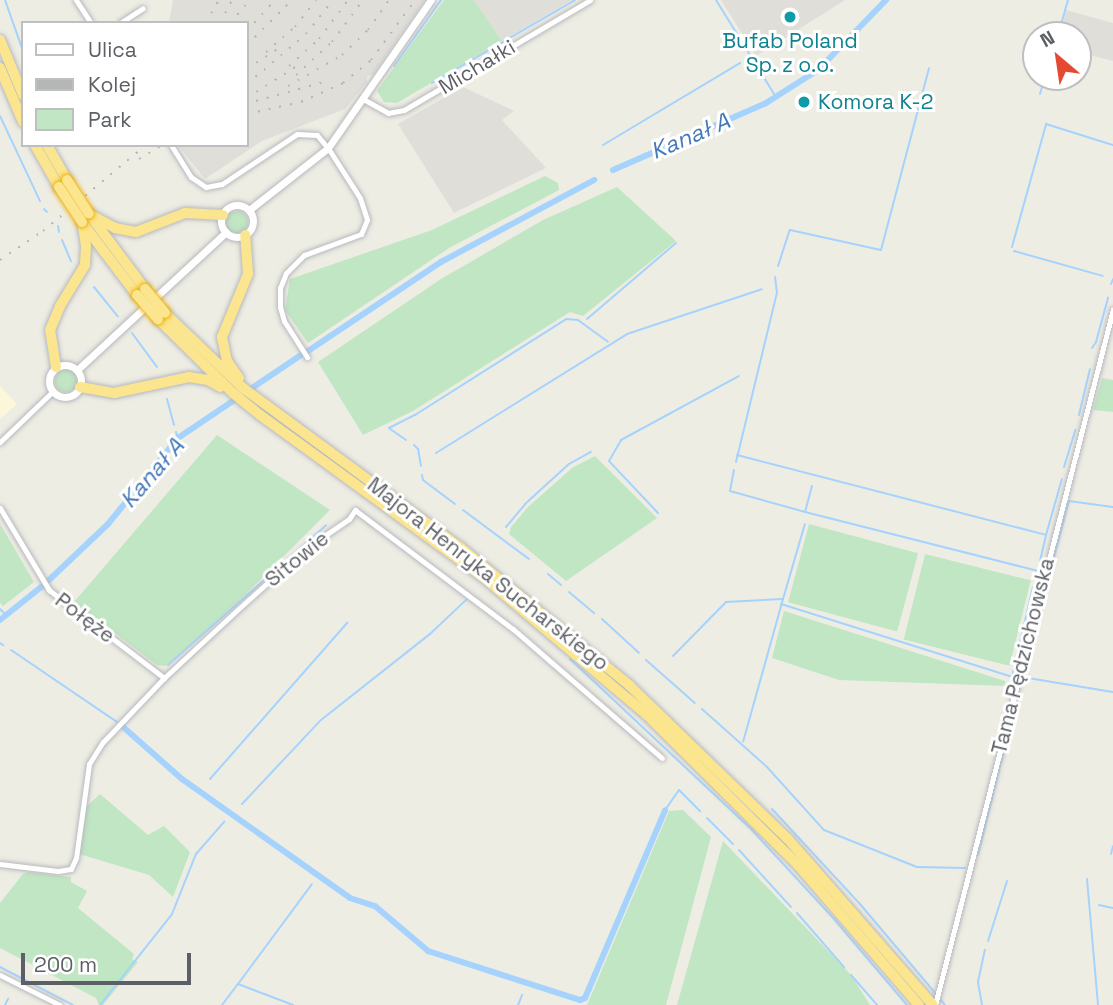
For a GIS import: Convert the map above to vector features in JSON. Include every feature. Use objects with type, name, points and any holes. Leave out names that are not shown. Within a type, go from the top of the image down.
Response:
[{"type":"highway","points":[[0,40],[21,90]]},
{"type":"highway","points":[[0,68],[21,117]]},
{"type":"highway","name":"Majora Henryka Sucharskiego","points":[[36,147],[85,218],[161,316],[238,390],[260,415],[482,576],[647,715],[789,856],[919,1005]]},
{"type":"highway","name":"Majora Henryka Sucharskiego","points":[[48,147],[63,184]]},
{"type":"highway","points":[[56,367],[50,330],[60,306],[85,265],[85,218],[135,232],[185,213],[223,215]]},
{"type":"highway","points":[[238,390],[227,361],[222,337],[248,274],[245,235]]},
{"type":"highway","points":[[80,387],[114,393],[195,377],[238,390]]},
{"type":"highway","name":"Majora Henryka Sucharskiego","points":[[238,390],[270,409],[461,548],[638,693],[788,839],[934,1005]]},
{"type":"street","points":[[76,0],[90,21]]},
{"type":"street","points":[[249,210],[328,148],[431,0]]},
{"type":"street","name":"Michałki","points":[[363,99],[388,113],[404,110],[590,0]]},
{"type":"street","points":[[123,21],[143,8]]},
{"type":"street","points":[[172,147],[191,177],[206,187],[222,184],[297,134],[317,135],[328,148],[360,198],[367,220],[361,234],[304,255],[286,273],[280,288],[280,307],[284,321],[307,357]]},
{"type":"street","points":[[235,205],[249,210],[253,222],[245,235],[237,237],[226,232],[221,222],[223,215],[235,205]]},
{"type":"street","points":[[78,370],[226,232]]},
{"type":"street","name":"Tama Pędzichowska","points":[[934,1005],[1113,309]]},
{"type":"street","points":[[67,365],[78,370],[81,376],[80,387],[69,396],[53,391],[49,381],[56,367],[67,365]]},
{"type":"street","points":[[0,442],[53,391]]},
{"type":"street","name":"Połęże","points":[[0,508],[49,590],[164,678]]},
{"type":"street","name":"Sitowie","points":[[0,864],[58,871],[67,871],[73,866],[89,764],[103,742],[164,678],[290,561],[349,519],[355,510],[513,629],[662,758]]},
{"type":"street","points":[[0,975],[60,1005]]},
{"type":"shaded area","points":[[173,0],[425,0],[373,75],[367,76],[367,82],[345,109],[262,141],[205,179],[180,147],[248,147],[248,21],[169,21]]},
{"type":"shaded area","points":[[474,0],[572,0],[502,41]]},
{"type":"shaded area","points":[[721,0],[845,0],[756,56]]},
{"type":"shaded area","points":[[1066,10],[1113,23],[1113,61],[1092,56],[1092,21],[1063,21]]},
{"type":"shaded area","points":[[463,87],[514,111],[502,120],[546,168],[454,213],[398,124]]},
{"type":"shaded area","points":[[0,386],[17,404],[0,419]]},
{"type":"green space","points":[[444,0],[474,0],[502,41],[397,103],[384,102],[377,91]]},
{"type":"green space","points":[[545,176],[558,183],[559,190],[449,248],[308,343],[285,310],[290,279],[432,230]]},
{"type":"green space","points":[[617,187],[676,241],[583,316],[570,312],[413,411],[363,435],[318,362],[441,279],[543,220]]},
{"type":"green space","points":[[237,211],[245,214],[248,222],[245,230],[237,233],[229,230],[226,222],[229,214]]},
{"type":"green space","points":[[66,370],[74,373],[77,381],[74,389],[66,392],[58,389],[55,381],[58,373]]},
{"type":"green space","points":[[1102,378],[1113,380],[1113,412],[1093,410]]},
{"type":"green space","points":[[217,435],[330,510],[246,594],[171,662],[165,666],[157,665],[74,602]]},
{"type":"green space","points":[[595,456],[657,518],[566,581],[509,534],[511,527],[528,507],[572,468]]},
{"type":"green space","points":[[0,524],[34,582],[3,606],[0,603]]},
{"type":"green space","points":[[809,524],[918,553],[897,631],[788,602]]},
{"type":"green space","points":[[925,554],[1031,580],[1009,666],[904,639]]},
{"type":"green space","points":[[784,611],[1005,681],[1006,686],[839,680],[772,658]]},
{"type":"green space","points":[[100,794],[148,835],[164,826],[190,852],[173,897],[149,875],[79,854],[87,806]]},
{"type":"green space","points":[[683,810],[711,837],[666,1005],[587,1005],[669,811]]},
{"type":"green space","points":[[723,841],[851,975],[870,1005],[677,1005]]},
{"type":"green space","points":[[29,872],[71,877],[71,882],[87,891],[78,908],[134,954],[132,959],[138,962],[103,1005],[99,1005],[96,998],[0,948],[0,903],[23,874]]},
{"type":"waterway","points":[[5,0],[21,45]]},
{"type":"waterway","points":[[394,66],[441,0]]},
{"type":"waterway","points":[[432,83],[575,0]]},
{"type":"waterway","points":[[716,0],[776,97]]},
{"type":"waterway","name":"Kanał A","points":[[613,170],[766,103],[818,70],[886,0]]},
{"type":"waterway","points":[[1062,21],[1068,0]]},
{"type":"waterway","points":[[603,145],[740,63]]},
{"type":"waterway","points":[[778,266],[790,230],[881,250],[929,68]]},
{"type":"waterway","points":[[0,116],[40,201]]},
{"type":"waterway","points":[[1012,247],[1046,124],[1113,145]]},
{"type":"waterway","name":"Kanał A","points":[[308,351],[441,262],[594,180]]},
{"type":"waterway","points":[[44,209],[47,212]]},
{"type":"waterway","points":[[58,226],[59,232]]},
{"type":"waterway","points":[[62,240],[71,261]]},
{"type":"waterway","points":[[587,319],[676,243]]},
{"type":"waterway","points":[[1014,251],[1103,276]]},
{"type":"waterway","points":[[736,462],[777,293],[775,277]]},
{"type":"waterway","points":[[1111,284],[1113,279]]},
{"type":"waterway","points":[[94,287],[118,317]]},
{"type":"waterway","points":[[436,453],[627,334],[762,289]]},
{"type":"waterway","points":[[1092,348],[1108,298]]},
{"type":"waterway","points":[[406,440],[389,428],[415,415],[566,319],[578,320],[608,342]]},
{"type":"waterway","points":[[132,333],[157,367]]},
{"type":"waterway","name":"Kanał A","points":[[49,580],[108,524],[178,438],[301,355]]},
{"type":"waterway","points":[[1079,415],[1090,369]]},
{"type":"waterway","points":[[658,513],[609,461],[621,440],[739,376]]},
{"type":"waterway","points":[[167,399],[174,425]]},
{"type":"waterway","points":[[1064,467],[1075,430]]},
{"type":"waterway","name":"Kanał A","points":[[176,432],[178,438]]},
{"type":"waterway","points":[[414,445],[418,449],[421,466]]},
{"type":"waterway","points":[[506,527],[525,504],[569,464],[591,452]]},
{"type":"waterway","points":[[737,455],[1046,535],[1062,479]]},
{"type":"waterway","points":[[734,470],[730,491],[805,512],[812,486]]},
{"type":"waterway","points":[[422,475],[423,480],[455,504]]},
{"type":"waterway","points":[[1022,676],[1069,501],[1113,507]]},
{"type":"waterway","points":[[463,510],[529,559]]},
{"type":"waterway","points":[[805,512],[1038,571]]},
{"type":"waterway","points":[[783,599],[805,524]]},
{"type":"waterway","points":[[168,665],[326,525]]},
{"type":"waterway","points":[[1040,561],[1046,535]]},
{"type":"waterway","points":[[548,574],[561,585]]},
{"type":"waterway","name":"Kanał A","points":[[0,620],[41,587]]},
{"type":"waterway","points":[[781,604],[1012,677],[1033,587]]},
{"type":"waterway","points":[[569,592],[594,613]]},
{"type":"waterway","points":[[673,656],[726,602],[783,599],[743,742]]},
{"type":"waterway","points":[[242,804],[321,720],[430,634],[466,600]]},
{"type":"waterway","points":[[0,609],[6,615]]},
{"type":"waterway","points":[[602,619],[639,653]]},
{"type":"waterway","points":[[210,779],[347,623]]},
{"type":"waterway","points":[[11,650],[117,722]]},
{"type":"waterway","points":[[570,659],[751,829],[834,919],[907,1005]]},
{"type":"waterway","points":[[646,660],[695,703]]},
{"type":"waterway","points":[[978,855],[1022,677],[1113,692]]},
{"type":"waterway","points":[[702,709],[767,767],[824,830],[917,867],[965,868]]},
{"type":"waterway","points":[[122,726],[182,779],[350,898],[375,906],[428,951],[580,1000],[585,998],[665,810]]},
{"type":"waterway","points":[[665,810],[679,790],[700,811]]},
{"type":"waterway","points":[[772,809],[860,904],[936,994]]},
{"type":"waterway","points":[[707,818],[733,844]]},
{"type":"waterway","points":[[100,1005],[172,914],[196,854],[224,822]]},
{"type":"waterway","points":[[1111,854],[1113,846]]},
{"type":"waterway","points":[[739,850],[791,907]]},
{"type":"waterway","points":[[1087,879],[1098,1005]]},
{"type":"waterway","points":[[988,941],[1007,881]]},
{"type":"waterway","points":[[238,984],[312,884]]},
{"type":"waterway","points":[[1099,905],[1113,908]]},
{"type":"waterway","points":[[797,913],[844,967]]},
{"type":"waterway","points":[[982,1005],[978,982],[985,950]]},
{"type":"waterway","points":[[0,967],[73,1005]]},
{"type":"waterway","points":[[851,975],[877,1005]]},
{"type":"waterway","points":[[222,1005],[238,984],[293,1005]]},
{"type":"waterway","points":[[518,1005],[522,995]]},
{"type":"waterway","points":[[5,1005],[8,999]]},
{"type":"waterway","points":[[940,999],[945,1005]]},
{"type":"railway","points":[[207,21],[219,0]]},
{"type":"railway","points":[[221,21],[232,0]]},
{"type":"railway","points":[[232,21],[250,0]]},
{"type":"railway","points":[[248,30],[275,0]]},
{"type":"railway","points":[[248,44],[292,0]]},
{"type":"railway","points":[[266,52],[295,27],[316,0]]},
{"type":"railway","points":[[248,83],[306,34],[333,0]]},
{"type":"railway","points":[[289,66],[319,39],[348,0]]},
{"type":"railway","points":[[296,75],[332,42],[363,0]]},
{"type":"railway","points":[[288,86],[342,55],[368,30],[389,0]]},
{"type":"railway","points":[[248,114],[301,102],[343,83],[371,60],[415,0]]},
{"type":"railway","points":[[248,68],[276,50]]},
{"type":"railway","points":[[248,97],[300,64]]},
{"type":"railway","points":[[256,101],[327,81]]},
{"type":"railway","points":[[0,260],[43,231],[144,147]]},
{"type":"railway","points":[[139,159],[159,147]]},
{"type":"place","name":"Bufab Poland Sp. z o.o.","points":[[790,17]]},
{"type":"place","name":"Komora K-2","points":[[804,102]]}]
